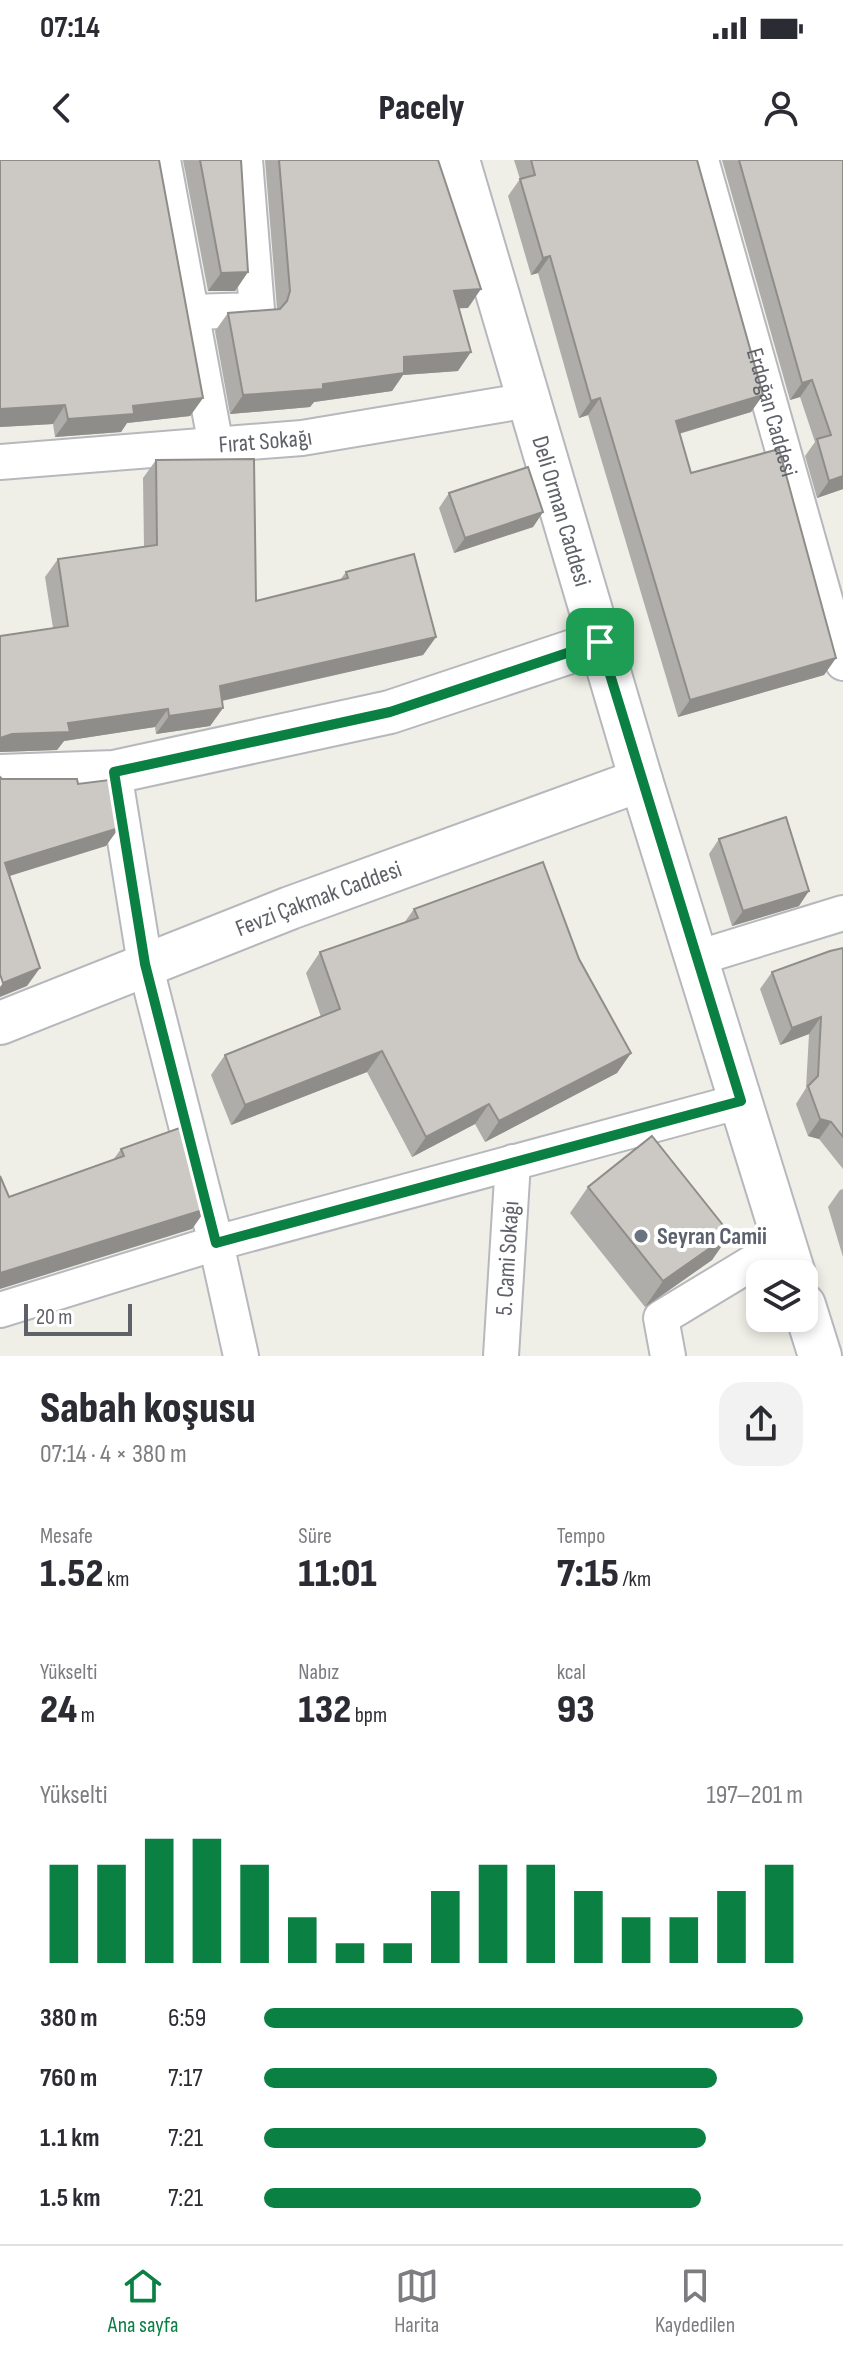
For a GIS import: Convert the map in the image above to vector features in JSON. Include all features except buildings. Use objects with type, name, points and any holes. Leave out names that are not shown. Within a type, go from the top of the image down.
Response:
[{"type":"street","points":[[163,160],[216,446]]},
{"type":"street","points":[[190,312],[257,310],[245,160]]},
{"type":"street","name":"Deli Orman Caddesi","points":[[458,160],[641,780],[790,1259]]},
{"type":"street","name":"Erdoğan Caddesi","points":[[701,160],[843,663]]},
{"type":"street","name":"Fırat Sokağı","points":[[0,462],[302,438],[529,400]]},
{"type":"street","points":[[0,776],[114,772],[390,712],[600,642]]},
{"type":"street","points":[[114,772],[145,964],[216,1243],[241,1356]]},
{"type":"street","name":"Fevzi Çakmak Caddesi","points":[[0,1023],[145,964],[641,780]]},
{"type":"street","points":[[697,958],[843,913]]},
{"type":"street","points":[[0,1310],[216,1243],[741,1101]]},
{"type":"street","name":"5. Cami Sokağı","points":[[501,1356],[513,1162]]},
{"type":"street","points":[[668,1356],[661,1318],[790,1259]]},
{"type":"street","points":[[812,1332],[820,1356]]},
{"type":"place","name":"Seyran Camii","points":[[641,1236]]},
{"type":"route","points":[[600,642],[741,1101],[216,1243],[145,964],[114,772],[390,712],[600,642]]}]
